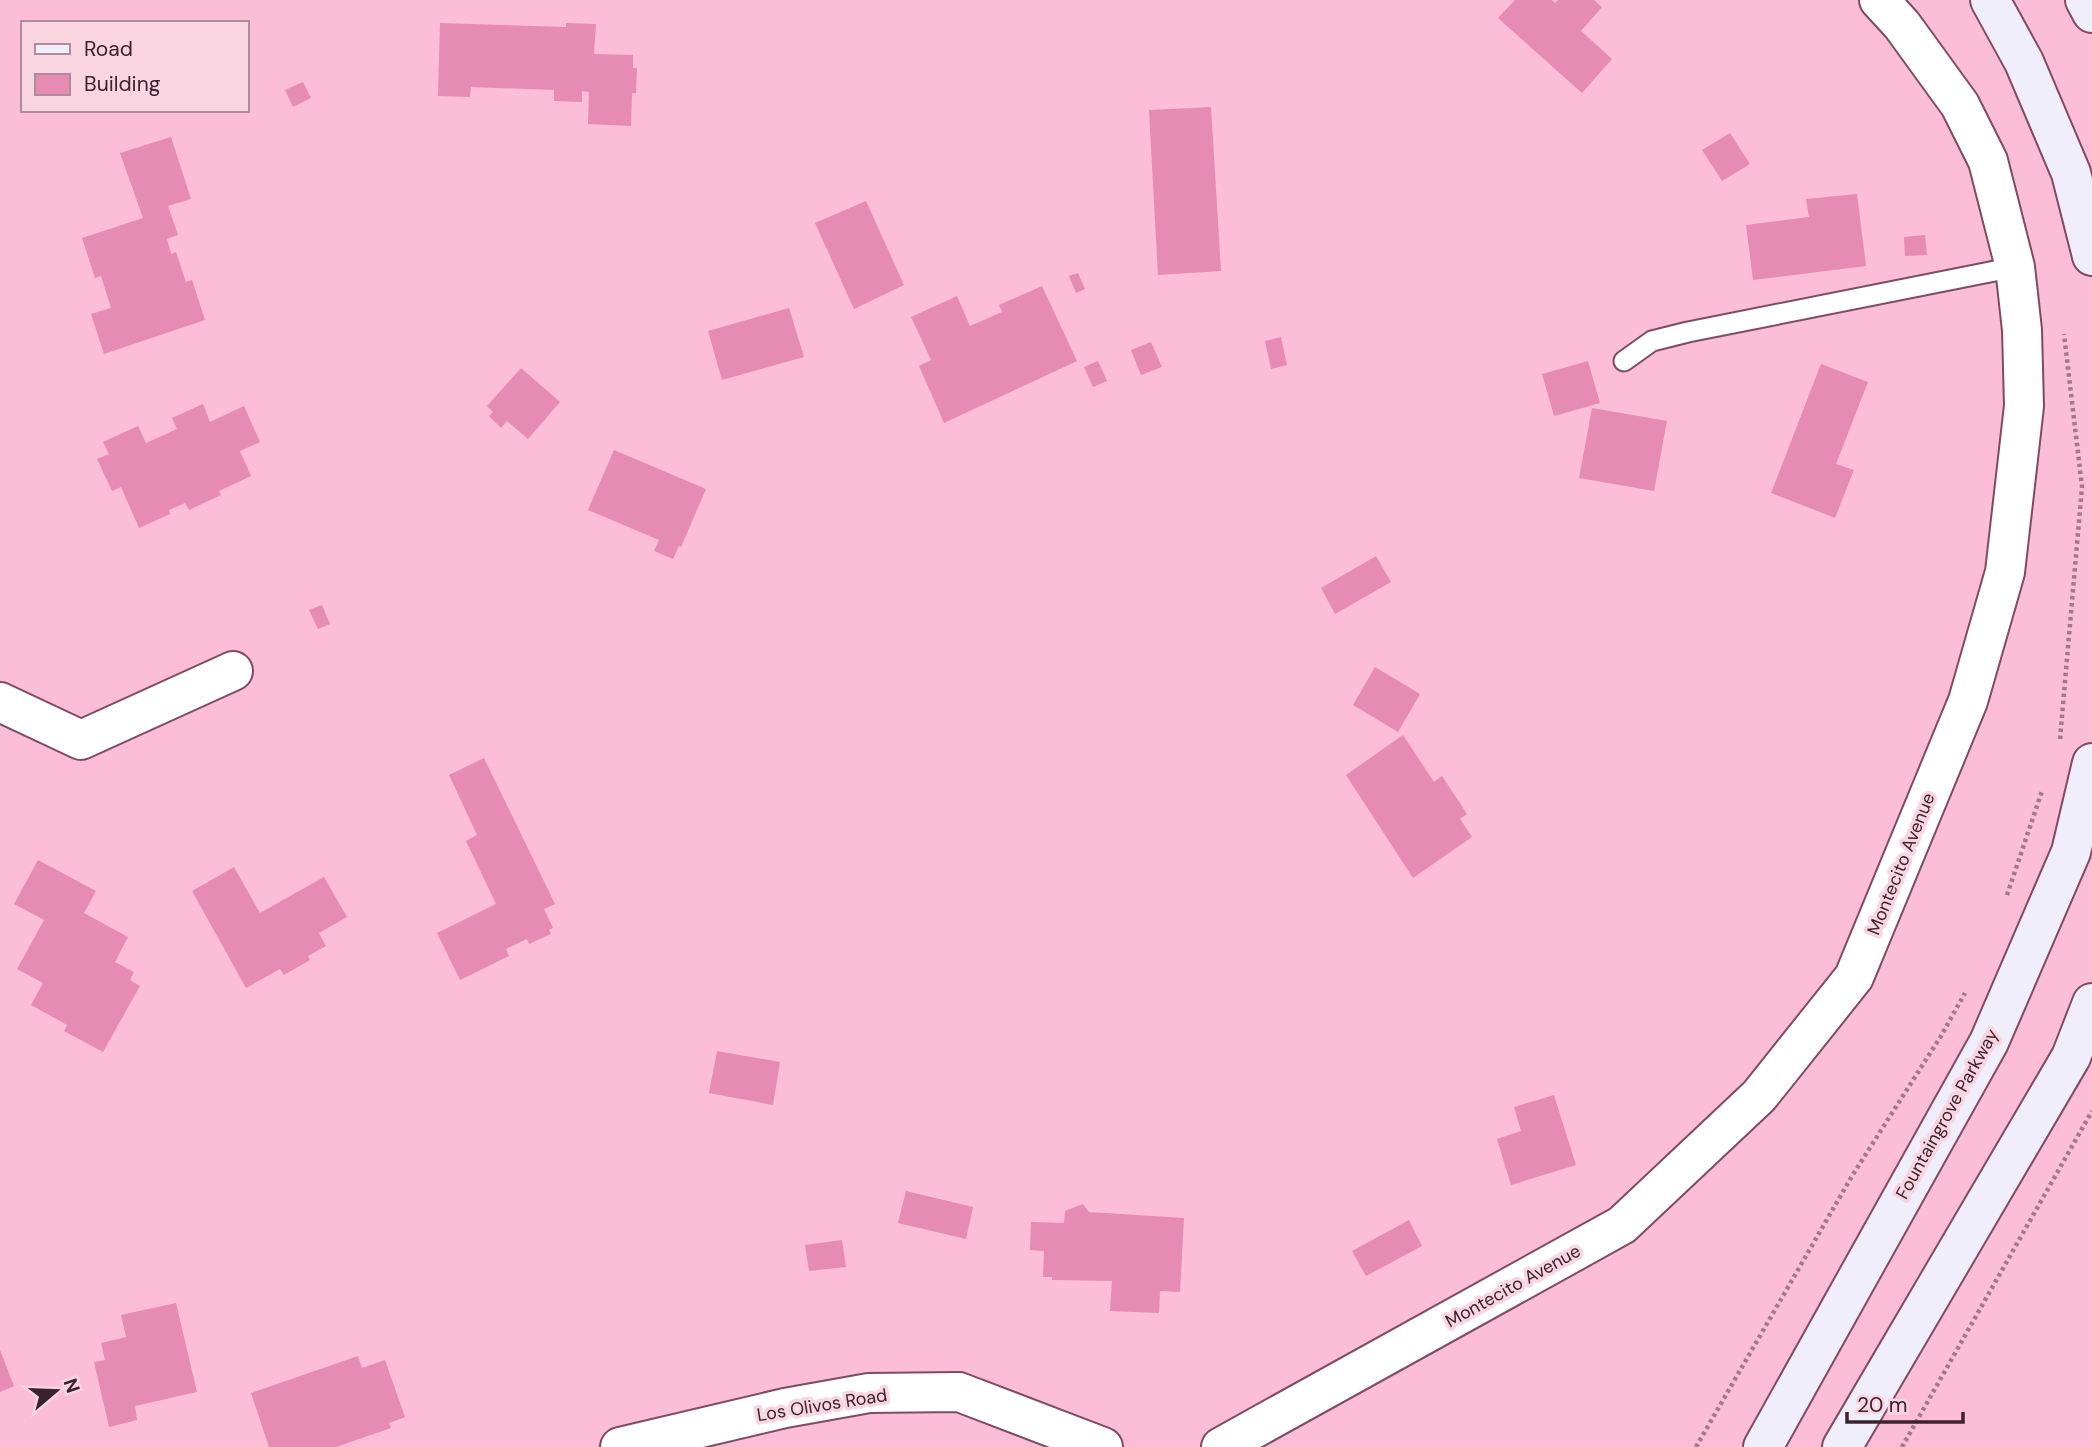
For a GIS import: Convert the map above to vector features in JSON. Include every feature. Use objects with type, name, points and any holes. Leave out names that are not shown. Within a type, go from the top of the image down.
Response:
[{"type":"main road","points":[[1959,0],[1983,25],[2071,173]]},
{"type":"main road","points":[[1990,0],[2024,62],[2071,173],[2092,256]]},
{"type":"main road","points":[[2085,0],[2092,13]]},
{"type":"main road","name":"Fountaingrove Parkway","points":[[1763,1447],[1989,1042],[2071,852],[2092,764]]},
{"type":"main road","points":[[1842,1447],[2071,1057],[2092,1003]]},
{"type":"street","name":"Montecito Avenue","points":[[1221,1447],[1622,1225],[1759,1096],[1854,977],[1968,701],[2005,572],[2024,406],[2022,330],[2015,267],[1988,161],[1960,104],[1902,25],[1879,0]]},
{"type":"street","points":[[0,702],[80,740],[233,671]]},
{"type":"street","name":"Los Olivos Road","points":[[620,1447],[785,1408],[869,1394],[959,1392],[1102,1447]]},
{"type":"lane","points":[[1624,361],[1653,341],[1676,335],[2015,267]]},
{"type":"path","points":[[1902,1447],[2092,1111]]},
{"type":"building","points":[[1515,0],[1552,0],[1555,3],[1558,0],[1594,0],[1602,7],[1581,31],[1612,59],[1582,93],[1498,18]]},
{"type":"building","points":[[440,23],[566,27],[566,23],[596,24],[594,54],[633,55],[633,68],[637,68],[636,93],[632,93],[631,126],[588,124],[589,92],[582,91],[582,102],[554,101],[554,90],[471,87],[470,97],[438,96]]},
{"type":"building","points":[[303,82],[311,98],[293,107],[285,90]]},
{"type":"building","points":[[1211,107],[1221,271],[1158,275],[1149,110]]},
{"type":"building","points":[[1730,133],[1750,164],[1722,181],[1702,150]]},
{"type":"building","points":[[171,137],[191,199],[168,206],[178,235],[167,239],[171,254],[176,252],[186,282],[192,280],[205,320],[104,354],[91,314],[111,308],[101,276],[95,278],[82,238],[143,218],[120,153]]},
{"type":"building","points":[[1857,194],[1866,266],[1753,280],[1746,225],[1809,217],[1806,199]]},
{"type":"building","points":[[866,201],[904,285],[854,309],[815,223]]},
{"type":"building","points":[[1925,235],[1927,255],[1905,256],[1904,237]]},
{"type":"building","points":[[1078,273],[1085,289],[1076,293],[1069,276]]},
{"type":"building","points":[[1042,286],[1077,361],[944,423],[919,366],[931,360],[911,317],[957,296],[970,326],[1002,312],[999,305]]},
{"type":"building","points":[[789,308],[804,357],[722,380],[708,331]]},
{"type":"building","points":[[1281,337],[1287,365],[1271,369],[1265,341]]},
{"type":"building","points":[[1151,342],[1162,367],[1141,375],[1131,350]]},
{"type":"building","points":[[1098,361],[1107,381],[1093,387],[1084,367]]},
{"type":"building","points":[[1588,361],[1600,403],[1554,416],[1542,374]]},
{"type":"building","points":[[1821,364],[1868,382],[1836,464],[1854,470],[1835,518],[1771,493]]},
{"type":"building","points":[[521,368],[560,402],[528,439],[507,421],[501,428],[489,416],[493,412],[487,406]]},
{"type":"building","points":[[203,404],[210,422],[244,406],[260,442],[240,451],[251,476],[219,491],[221,495],[189,510],[185,503],[169,510],[170,514],[139,528],[121,487],[112,491],[97,459],[109,454],[103,442],[138,426],[146,443],[177,429],[172,418]]},
{"type":"building","points":[[1592,408],[1667,421],[1654,491],[1579,478]]},
{"type":"building","points":[[614,450],[706,489],[681,547],[679,546],[673,559],[654,551],[659,540],[588,510]]},
{"type":"building","points":[[1376,556],[1391,582],[1335,614],[1321,588]]},
{"type":"building","points":[[322,605],[330,624],[318,629],[309,610]]},
{"type":"building","points":[[1375,667],[1420,694],[1398,732],[1353,705]]},
{"type":"building","points":[[1403,735],[1434,782],[1442,776],[1467,814],[1460,819],[1472,837],[1413,878],[1346,775]]},
{"type":"building","points":[[484,758],[555,904],[544,909],[553,928],[549,930],[551,934],[529,944],[527,939],[506,949],[509,956],[460,980],[437,933],[496,904],[466,841],[477,835],[449,775]]},
{"type":"building","points":[[38,860],[96,891],[84,913],[128,937],[115,962],[134,972],[130,980],[140,986],[103,1052],[64,1031],[67,1025],[31,1005],[43,983],[17,969],[44,920],[14,904]]},
{"type":"building","points":[[234,867],[260,913],[324,877],[347,917],[319,933],[326,946],[308,956],[310,960],[284,975],[280,969],[246,988],[192,891]]},
{"type":"building","points":[[717,1051],[780,1062],[773,1105],[709,1093]]},
{"type":"building","points":[[1554,1095],[1576,1165],[1511,1185],[1497,1139],[1521,1131],[1514,1107]]},
{"type":"building","points":[[906,1191],[973,1207],[966,1239],[898,1223]]},
{"type":"building","points":[[1083,1204],[1089,1212],[1184,1218],[1180,1292],[1160,1291],[1159,1313],[1110,1311],[1112,1281],[1052,1280],[1052,1277],[1043,1277],[1044,1251],[1030,1250],[1031,1222],[1064,1223],[1065,1211]]},
{"type":"building","points":[[1409,1220],[1422,1246],[1366,1276],[1352,1251]]},
{"type":"building","points":[[842,1240],[846,1267],[809,1271],[805,1245]]},
{"type":"building","points":[[176,1303],[197,1392],[135,1406],[137,1420],[109,1427],[94,1362],[105,1360],[101,1343],[126,1337],[121,1315]]},
{"type":"building","points":[[0,1350],[14,1386],[0,1392]]},
{"type":"building","points":[[358,1356],[362,1368],[385,1360],[405,1417],[389,1423],[391,1428],[336,1447],[269,1447],[251,1393]]}]
